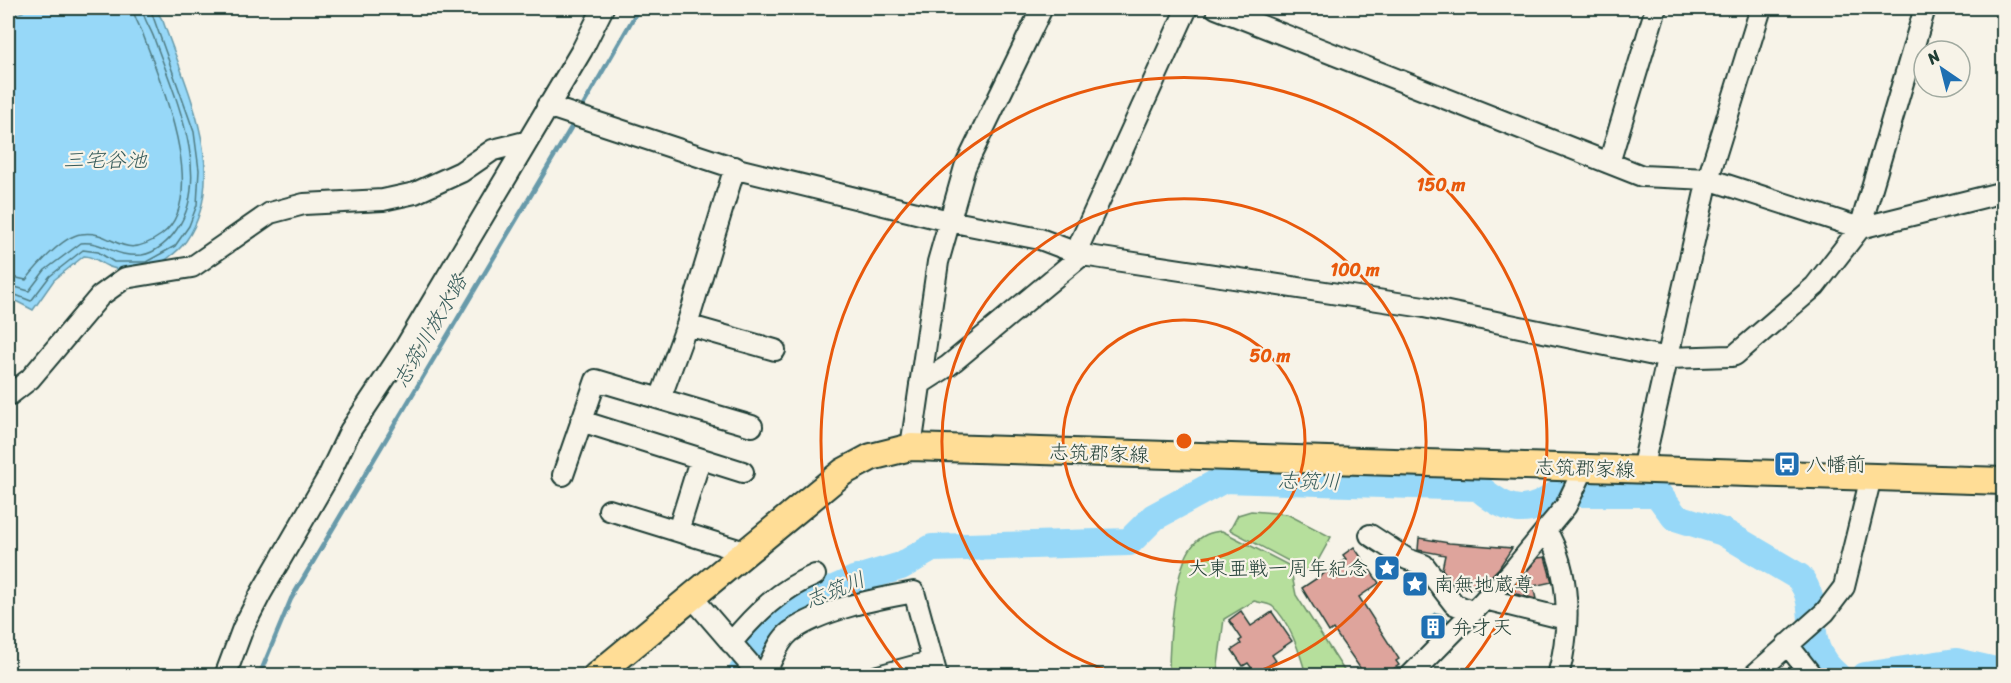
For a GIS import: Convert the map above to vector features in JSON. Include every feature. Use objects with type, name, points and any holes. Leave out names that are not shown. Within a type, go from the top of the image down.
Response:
[{"type":"main road","name":"志筑郡家線","points":[[596,675],[849,468],[871,457],[911,447],[1582,474],[1642,470],[2004,481]]},
{"type":"street","points":[[225,675],[243,628],[328,477],[350,431],[403,351],[587,40],[603,8]]},
{"type":"street","points":[[911,447],[938,262],[965,166],[1042,8]]},
{"type":"street","points":[[920,384],[948,366],[1079,254],[1187,8]]},
{"type":"street","points":[[1216,8],[1642,176],[1708,179],[1860,228],[2004,192]]},
{"type":"street","points":[[1609,163],[1656,8]]},
{"type":"street","points":[[1642,470],[1708,179],[1761,8]]},
{"type":"street","points":[[547,106],[735,167],[817,190],[949,221],[1040,239],[1079,254],[1424,307],[1668,358],[1735,355],[1815,286],[1860,228],[1925,8]]},
{"type":"street","points":[[8,396],[30,379],[100,296],[125,278],[192,267],[270,213],[304,204],[383,200],[415,193],[461,172],[493,150],[525,142]]},
{"type":"street","points":[[660,399],[687,325],[735,167]]},
{"type":"street","points":[[687,325],[775,350]]},
{"type":"street","points":[[563,475],[596,380],[752,426]]},
{"type":"street","points":[[581,421],[743,472]]},
{"type":"street","points":[[678,531],[700,460]]},
{"type":"street","points":[[1410,675],[1479,605],[1546,530],[1566,506],[1582,474]]},
{"type":"street","points":[[1753,675],[1825,612],[1844,587],[1871,477]]},
{"type":"street","points":[[609,510],[745,552]]},
{"type":"street","points":[[1546,530],[1555,546],[1562,567],[1566,619],[1558,675]]},
{"type":"street","points":[[1371,535],[1399,560],[1427,568],[1454,604],[1479,605],[1566,619]]},
{"type":"street","points":[[735,648],[758,610],[791,585],[815,575]]},
{"type":"street","points":[[692,597],[760,674],[790,632],[835,611],[914,592],[935,668],[878,675]]},
{"type":"street","points":[[1793,639],[1812,675]]},
{"type":"green space","points":[[1251,511],[1287,514],[1331,537],[1311,573],[1230,530],[1238,515]]},
{"type":"green space","points":[[1222,531],[1290,566],[1296,595],[1347,675],[1306,675],[1298,648],[1284,620],[1272,606],[1254,601],[1224,619],[1218,665],[1220,675],[1169,675],[1174,607],[1181,570],[1187,555],[1197,541],[1206,534]]},
{"type":"water","name":"三宅谷池","points":[[25,8],[155,8],[163,21],[183,74],[200,131],[205,160],[205,188],[199,215],[186,241],[178,250],[162,262],[150,267],[129,270],[113,268],[84,256],[54,280],[33,310],[8,297],[8,17],[23,12]]},
{"type":"water","points":[[1435,613],[1441,614],[1450,621],[1437,635],[1431,636],[1424,626],[1426,620]]},
{"type":"building","points":[[1419,538],[1512,548],[1499,568],[1478,589],[1453,583],[1442,569],[1445,555],[1418,550]]},
{"type":"building","points":[[1354,547],[1379,583],[1359,597],[1399,659],[1396,661],[1399,665],[1384,675],[1365,675],[1333,629],[1329,632],[1302,588],[1346,559],[1343,555]]},
{"type":"building","points":[[1545,557],[1552,582],[1533,586],[1536,599],[1509,592],[1538,558]]},
{"type":"building","points":[[1241,611],[1251,626],[1272,612],[1292,641],[1272,655],[1276,661],[1256,674],[1248,663],[1243,666],[1232,650],[1241,644],[1239,641],[1242,639],[1229,620]]},
{"type":"waterway","name":"志筑川放水路","points":[[580,111],[639,8]]},
{"type":"waterway","name":"志筑川放水路","points":[[259,676],[291,599],[575,121]]},
{"type":"waterway","name":"志筑川","points":[[740,676],[778,614],[854,580],[901,566],[932,548],[1129,542],[1154,517],[1224,479],[1478,487],[1498,502],[1517,509],[1537,506],[1558,493],[1657,493],[1675,517],[1723,532],[1799,577],[1810,602],[1817,651],[1837,676]]},
{"type":"waterway","name":"志筑川","points":[[1865,676],[1956,662],[2004,673]]},
{"type":"place","name":"八幡前","points":[[1787,464]]},
{"type":"place","name":"大東亜戦一周年紀念","points":[[1387,568]]},
{"type":"place","name":"南無地蔵尊","points":[[1415,584]]},
{"type":"place","name":"弁才天","points":[[1433,627]]}]
